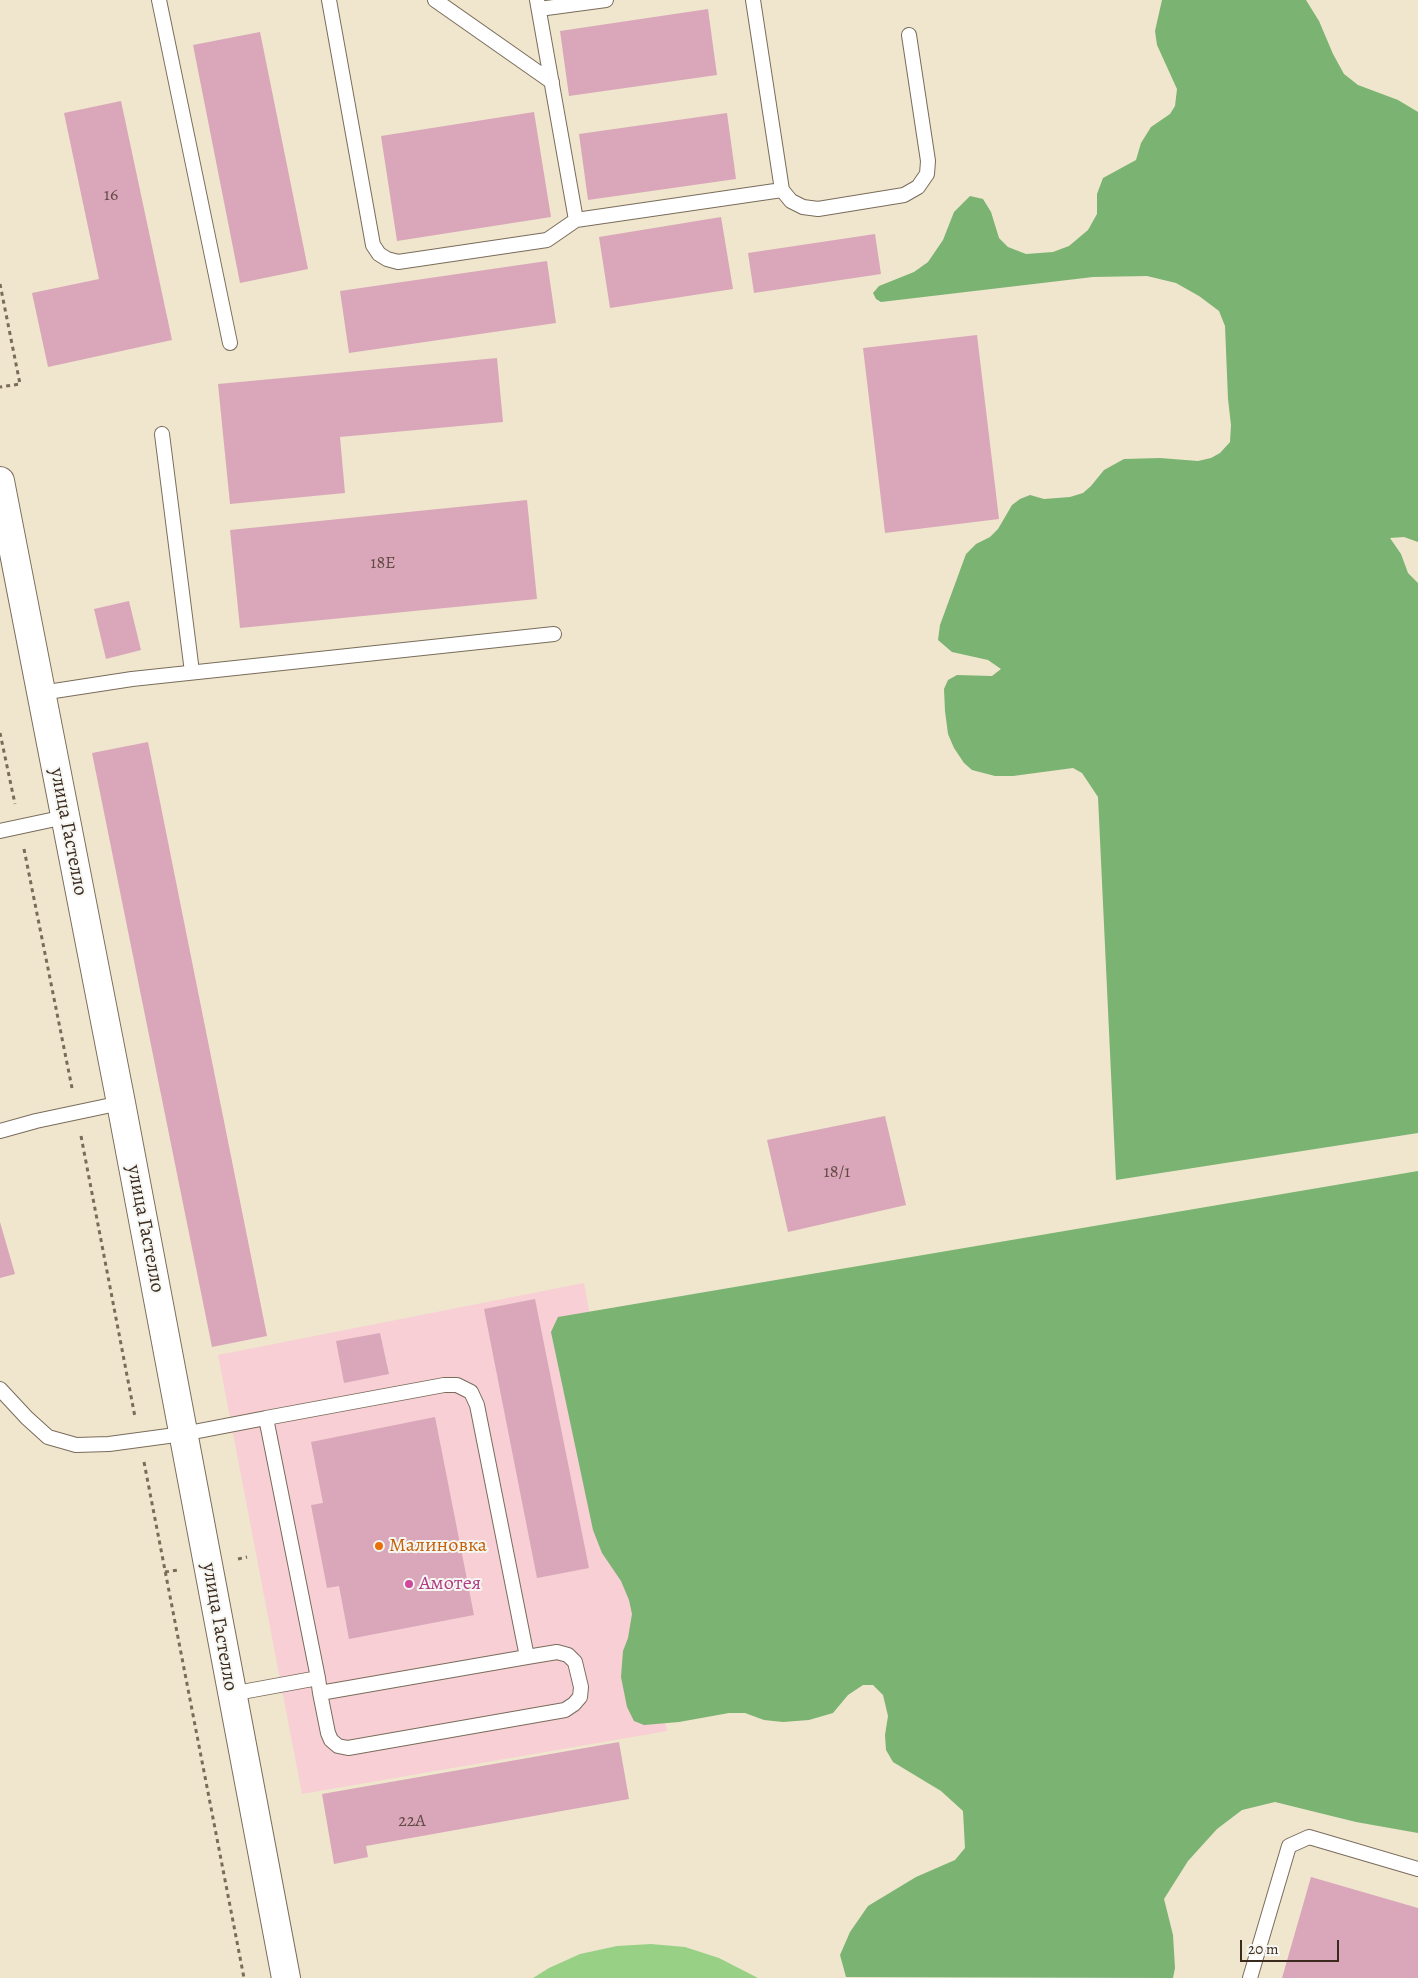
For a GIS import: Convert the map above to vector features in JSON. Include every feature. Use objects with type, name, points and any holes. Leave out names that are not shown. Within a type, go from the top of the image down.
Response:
[{"type":"street","name":"улица Гастелло","points":[[0,481],[121,1103],[286,1978]]},
{"type":"lane","points":[[159,0],[230,343]]},
{"type":"lane","points":[[329,0],[374,245],[379,254],[387,259],[398,262],[547,240],[576,220],[782,190]]},
{"type":"lane","points":[[435,0],[552,82]]},
{"type":"lane","points":[[576,220],[538,5],[606,0]]},
{"type":"lane","points":[[753,0],[782,190],[791,200],[803,207],[818,209],[904,195],[918,187],[927,174],[928,161],[909,35]]},
{"type":"lane","points":[[162,434],[192,672]]},
{"type":"lane","points":[[41,694],[100,683],[192,672],[554,634]]},
{"type":"lane","points":[[0,831],[64,817]]},
{"type":"lane","points":[[0,1131],[121,1103]]},
{"type":"lane","points":[[0,1389],[48,1437],[76,1445],[140,1440],[183,1434],[444,1385],[458,1386],[471,1392],[477,1405],[527,1657]]},
{"type":"lane","points":[[266,1418],[318,1678],[320,1693],[328,1733],[331,1740],[338,1746],[348,1748],[565,1710],[580,1697],[581,1686],[575,1662],[568,1655],[557,1652],[320,1693]]},
{"type":"lane","points":[[232,1694],[318,1678]]},
{"type":"lane","points":[[1250,1978],[1290,1846],[1309,1837],[1418,1869]]},
{"type":"path","points":[[0,284],[20,384],[0,388]]},
{"type":"path","points":[[0,733],[76,1112],[244,1978]]},
{"type":"shaded area","points":[[584,1283],[667,1731],[302,1794],[218,1355]]},
{"type":"green space","points":[[1162,0],[1306,0],[1319,21],[1344,74],[1358,85],[1398,100],[1418,112],[1418,542],[1404,537],[1390,538],[1401,554],[1408,573],[1418,583],[1418,1133],[1116,1180],[1098,797],[1082,773],[1073,768],[1013,776],[995,776],[972,770],[964,763],[954,748],[948,734],[944,689],[948,680],[957,675],[992,676],[1001,669],[988,660],[952,652],[938,640],[940,625],[966,554],[976,544],[990,537],[998,529],[1012,505],[1020,499],[1030,495],[1044,499],[1070,497],[1083,493],[1104,470],[1124,459],[1160,458],[1198,461],[1211,458],[1220,453],[1230,442],[1231,425],[1225,326],[1219,311],[1199,296],[1176,283],[1147,276],[1093,277],[881,302],[876,299],[873,293],[879,286],[914,272],[928,262],[943,240],[954,212],[970,196],[983,199],[991,212],[999,238],[1008,247],[1026,254],[1053,252],[1069,246],[1088,230],[1097,214],[1097,194],[1103,178],[1136,160],[1141,143],[1151,127],[1170,114],[1175,106],[1177,89],[1157,45],[1155,31]]},
{"type":"green space","points":[[1418,1171],[1418,1833],[1356,1822],[1275,1802],[1242,1810],[1217,1829],[1188,1861],[1164,1899],[1173,1935],[1175,1968],[1173,1978],[846,1977],[840,1955],[850,1932],[868,1906],[916,1877],[955,1860],[965,1848],[963,1811],[941,1791],[893,1762],[886,1750],[885,1735],[888,1716],[883,1695],[873,1685],[863,1685],[848,1695],[833,1713],[809,1720],[783,1722],[764,1720],[745,1713],[729,1713],[679,1722],[644,1725],[634,1721],[627,1707],[621,1677],[623,1651],[628,1638],[632,1614],[629,1600],[621,1581],[602,1553],[593,1530],[551,1332],[558,1317]]},
{"type":"green space","points":[[651,1944],[685,1947],[719,1958],[758,1978],[533,1978],[549,1968],[580,1954],[617,1946]]},
{"type":"building","points":[[708,9],[717,75],[569,96],[560,31]]},
{"type":"building","points":[[260,32],[308,269],[240,283],[193,45]]},
{"type":"building","points":[[121,101],[172,340],[48,367],[32,293],[99,279],[64,113]]},
{"type":"building","points":[[534,112],[551,217],[397,241],[381,136]]},
{"type":"building","points":[[727,113],[736,179],[588,200],[579,134]]},
{"type":"building","points":[[721,217],[733,289],[610,308],[599,237]]},
{"type":"building","points":[[875,234],[881,274],[754,293],[748,253]]},
{"type":"building","points":[[547,261],[556,323],[349,353],[340,291]]},
{"type":"building","points":[[977,335],[999,519],[885,533],[863,348]]},
{"type":"building","points":[[497,358],[503,422],[340,437],[345,493],[230,504],[218,384]]},
{"type":"building","points":[[527,500],[537,599],[240,628],[230,530]]},
{"type":"building","points":[[129,601],[141,650],[106,659],[94,609]]},
{"type":"building","points":[[148,742],[267,1336],[212,1347],[92,753]]},
{"type":"building","points":[[885,1116],[906,1205],[788,1232],[767,1140]]},
{"type":"building","points":[[0,1222],[15,1274],[0,1278]]},
{"type":"building","points":[[535,1299],[589,1568],[537,1578],[484,1309]]},
{"type":"building","points":[[380,1333],[389,1374],[344,1383],[336,1341]]},
{"type":"building","points":[[435,1417],[474,1615],[349,1639],[339,1586],[327,1588],[311,1505],[323,1503],[311,1442]]},
{"type":"building","points":[[619,1742],[629,1799],[366,1846],[368,1857],[334,1864],[322,1794]]},
{"type":"building","points":[[1311,1877],[1418,1908],[1418,1978],[1282,1978]]},
{"type":"place","name":"Малиновка","points":[[379,1546]]},
{"type":"place","name":"Амотея","points":[[409,1584]]}]
